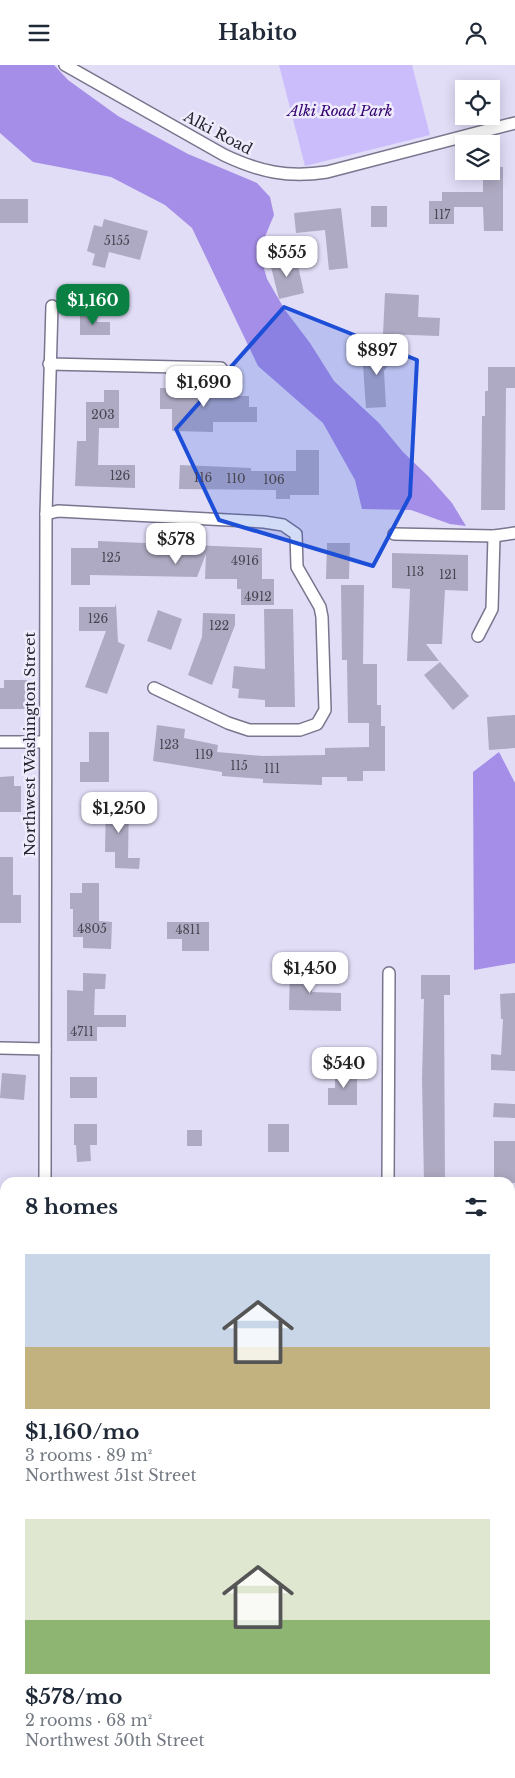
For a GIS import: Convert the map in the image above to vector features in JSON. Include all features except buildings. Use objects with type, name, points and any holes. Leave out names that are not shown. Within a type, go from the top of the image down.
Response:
[{"type":"street","name":"Alki Road","points":[[65,65],[224,155],[246,166],[276,173],[301,176],[328,172],[515,123]]},
{"type":"street","name":"Northwest Washington Street","points":[[45,1177],[46,514],[52,306]]},
{"type":"street","points":[[49,364],[221,368]]},
{"type":"street","points":[[46,514],[58,511],[264,522],[283,525],[296,535],[297,567],[320,607],[322,617],[326,710],[317,724],[300,730],[250,729],[228,723],[154,688]]},
{"type":"street","points":[[394,534],[494,536],[515,533]]},
{"type":"street","points":[[478,636],[492,609],[494,536]]},
{"type":"street","points":[[0,742],[45,742]]},
{"type":"street","points":[[388,1177],[389,973]]},
{"type":"street","points":[[0,1048],[45,1049]]},
{"type":"highlighted area","points":[[284,307],[417,360],[410,496],[373,566],[219,520],[176,429]]},
{"type":"green space","name":"Alki Road Park","points":[[279,65],[412,65],[430,135],[305,166]]},
{"type":"shaded area","points":[[0,65],[54,65],[68,80],[118,116],[188,154],[257,183],[270,197],[274,215],[264,239],[263,265],[267,279],[285,310],[310,343],[334,381],[379,423],[403,452],[429,477],[452,503],[466,526],[450,524],[411,510],[362,509],[355,480],[323,423],[258,366],[192,228],[165,205],[111,177],[33,162],[0,133]]},
{"type":"shaded area","points":[[499,752],[515,783],[515,963],[474,970],[473,772]]}]
